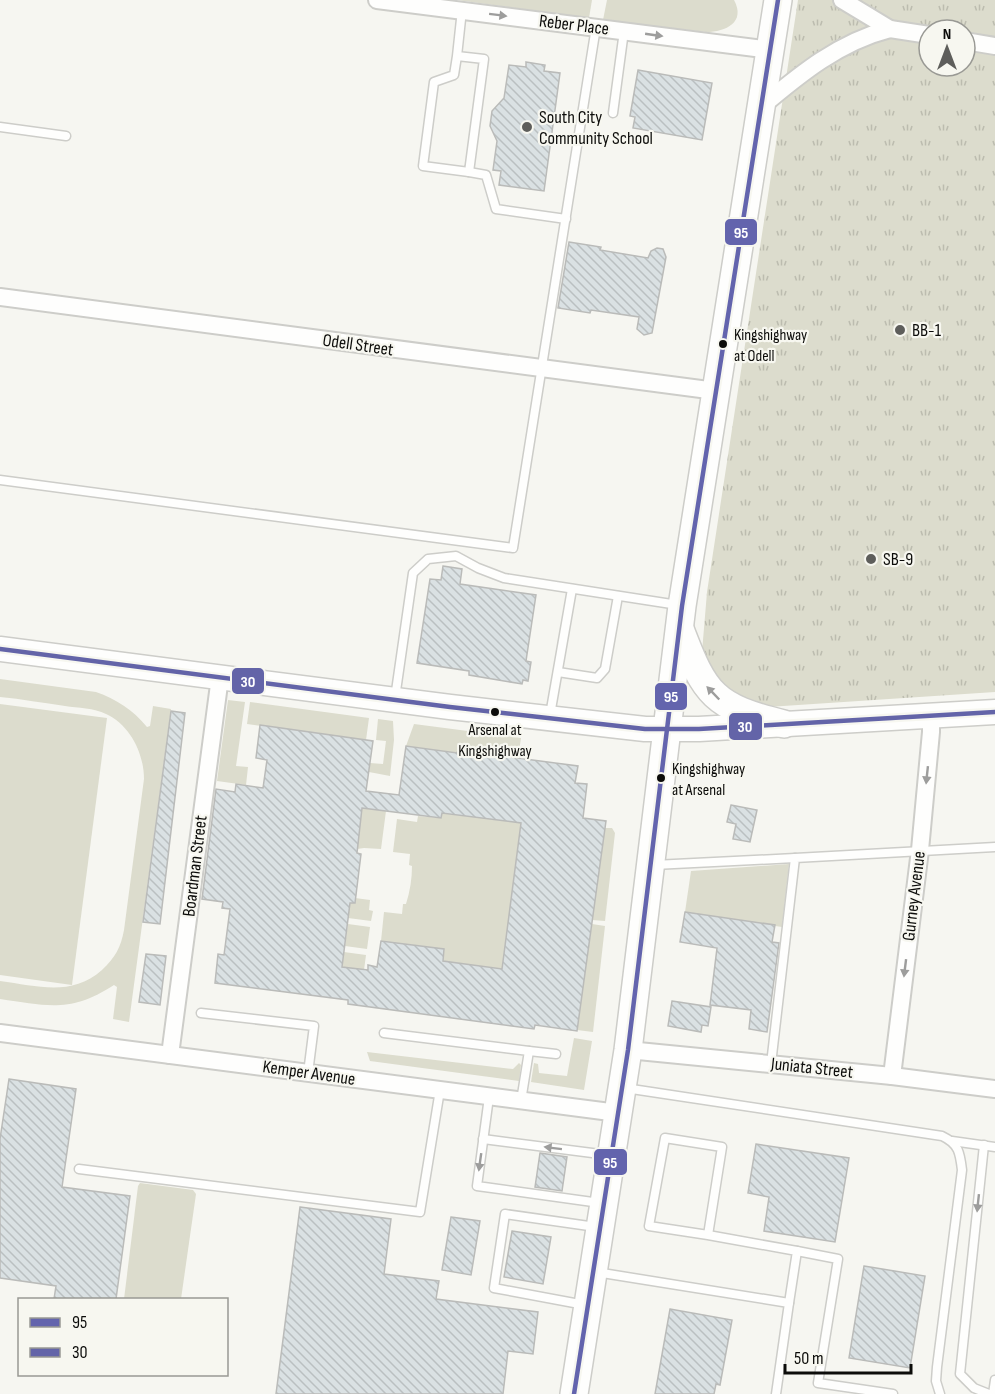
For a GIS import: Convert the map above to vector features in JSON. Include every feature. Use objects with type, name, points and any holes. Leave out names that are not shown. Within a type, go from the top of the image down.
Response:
[{"type":"main road","points":[[574,1394],[628,1050],[680,616],[778,0]]},
{"type":"main road","points":[[680,616],[696,670],[714,695],[740,712],[784,724]]},
{"type":"main road","points":[[0,649],[549,719],[665,730],[995,712]]},
{"type":"street","name":"Reber Place","points":[[377,0],[771,50]]},
{"type":"street","points":[[842,0],[890,29],[917,33]]},
{"type":"street","points":[[761,107],[792,81],[841,47],[855,39],[890,29]]},
{"type":"street","points":[[977,43],[994,45]]},
{"type":"street","name":"Odell Street","points":[[0,297],[716,391]]},
{"type":"street","name":"Boardman Street","points":[[170,1055],[220,677]]},
{"type":"street","name":"Gurney Avenue","points":[[892,1076],[920,850],[931,716]]},
{"type":"street","name":"Kemper Avenue","points":[[0,1033],[521,1101],[620,1100]]},
{"type":"street","name":"Juniata Street","points":[[628,1050],[892,1076],[995,1089]]},
{"type":"lane","points":[[462,10],[454,75],[434,82],[423,166],[486,175],[496,208],[566,219]]},
{"type":"lane","points":[[0,480],[513,548],[596,27]]},
{"type":"lane","points":[[613,113],[624,31]]},
{"type":"lane","points":[[457,56],[484,59],[469,172]]},
{"type":"lane","points":[[0,127],[66,136]]},
{"type":"lane","points":[[395,700],[413,573],[428,559],[456,556],[504,578],[618,596],[680,616]]},
{"type":"lane","points":[[549,719],[572,589]]},
{"type":"lane","points":[[558,672],[597,678],[605,669],[618,596]]},
{"type":"lane","points":[[649,865],[995,847]]},
{"type":"lane","points":[[771,1064],[795,858]]},
{"type":"lane","points":[[201,1013],[314,1026],[308,1073]]},
{"type":"lane","points":[[384,1033],[556,1054]]},
{"type":"lane","points":[[521,1101],[529,1051]]},
{"type":"lane","points":[[79,1169],[420,1212],[440,1090]]},
{"type":"lane","points":[[489,1096],[477,1186],[602,1215]]},
{"type":"lane","points":[[620,1100],[942,1136],[952,1141],[995,1147]]},
{"type":"lane","points":[[708,1235],[722,1147],[665,1138],[649,1227],[838,1258],[818,1383],[894,1394]]},
{"type":"lane","points":[[483,1139],[611,1155]]},
{"type":"lane","points":[[940,1394],[936,1381],[937,1367],[962,1170],[960,1153],[952,1141]]},
{"type":"lane","points":[[984,1145],[960,1374],[974,1388],[991,1394],[995,1380]]},
{"type":"lane","points":[[588,1305],[494,1288],[495,1277],[505,1214],[602,1215]]},
{"type":"lane","points":[[776,1394],[797,1251]]},
{"type":"lane","points":[[593,1272],[789,1303]]},
{"type":"green space","points":[[457,0],[592,0],[589,18]]},
{"type":"green space","points":[[607,0],[734,0],[738,14],[736,20],[727,28],[706,32],[603,20]]},
{"type":"green space","points":[[798,0],[995,0],[995,692],[768,707],[744,704],[706,672],[702,652],[707,592]]},
{"type":"green space","points":[[0,679],[96,692],[124,706],[147,727],[150,726],[153,706],[171,709],[129,1022],[113,1019],[117,987],[114,985],[99,994],[72,1004],[46,1005],[0,999],[0,981],[41,987],[66,987],[90,978],[102,970],[114,957],[124,930],[144,779],[141,759],[134,741],[115,719],[91,709],[0,697]]},
{"type":"green space","points":[[228,700],[245,702],[236,766],[248,767],[246,785],[217,781]]},
{"type":"green space","points":[[250,702],[369,718],[366,740],[247,724]]},
{"type":"green space","points":[[0,704],[107,718],[72,985],[0,975]]},
{"type":"green space","points":[[378,719],[393,721],[394,740],[390,776],[369,772],[370,763],[383,764],[386,741],[376,740]]},
{"type":"green space","points":[[414,724],[521,738],[518,758],[406,746]]},
{"type":"green space","points":[[362,808],[386,811],[381,849],[357,849]]},
{"type":"green space","points":[[442,813],[521,823],[502,969],[443,961],[444,949],[381,941],[384,912],[402,914],[403,904],[406,904],[410,890],[412,866],[409,865],[410,854],[393,852],[397,819],[417,822],[418,816],[441,818]]},
{"type":"green space","points":[[605,828],[612,828],[615,833],[605,921],[592,920]]},
{"type":"green space","points":[[789,864],[782,927],[685,912],[691,871]]},
{"type":"green space","points":[[355,898],[370,900],[369,910],[373,911],[371,921],[348,918],[350,903],[354,903]]},
{"type":"green space","points":[[348,924],[370,927],[367,949],[345,946]]},
{"type":"green space","points":[[592,924],[605,926],[593,1032],[577,1030]]},
{"type":"green space","points":[[344,952],[366,955],[364,970],[342,969]]},
{"type":"green space","points":[[574,1038],[592,1041],[584,1090],[531,1082],[534,1063],[538,1064],[539,1073],[567,1076]]},
{"type":"green space","points":[[367,1052],[513,1069],[519,1063],[521,1065],[519,1081],[370,1061]]},
{"type":"green space","points":[[140,1183],[193,1190],[196,1194],[181,1298],[124,1298]]},
{"type":"building","points":[[526,62],[545,65],[544,71],[560,73],[544,191],[499,185],[501,171],[493,170],[497,141],[490,126],[492,111],[504,98],[509,65],[526,67]]},
{"type":"building","points":[[638,70],[712,83],[702,140],[633,128],[635,117],[630,116]]},
{"type":"building","points":[[569,242],[648,258],[651,251],[657,248],[663,249],[666,257],[652,333],[644,335],[637,329],[639,317],[558,308]]},
{"type":"building","points":[[443,566],[462,569],[460,584],[536,595],[526,661],[531,662],[528,681],[523,680],[522,684],[469,675],[469,671],[417,663],[430,579],[441,580]]},
{"type":"building","points":[[171,711],[185,713],[160,924],[143,922]]},
{"type":"building","points":[[260,725],[373,741],[366,791],[399,795],[406,746],[457,753],[458,750],[578,766],[575,783],[587,784],[583,818],[606,821],[577,1031],[535,1025],[534,1029],[348,1004],[348,1000],[215,983],[218,954],[224,955],[230,909],[222,908],[223,902],[202,899],[216,789],[235,792],[236,784],[263,788],[267,760],[256,758]],"holes":[[[362,808],[441,818],[442,813],[521,823],[502,969],[443,961],[444,949],[381,941],[377,967],[368,965],[368,970],[342,967],[350,903],[355,903],[361,854],[357,853]]]},
{"type":"building","points":[[731,805],[757,810],[750,842],[733,839],[736,824],[727,822]]},
{"type":"building","points":[[685,912],[775,925],[772,942],[779,943],[767,1032],[749,1029],[751,1010],[710,1005],[717,948],[680,942]]},
{"type":"building","points":[[146,954],[166,956],[160,1005],[139,1002]]},
{"type":"building","points":[[672,1001],[711,1007],[708,1026],[702,1025],[701,1032],[668,1026]]},
{"type":"building","points":[[9,1079],[76,1089],[62,1187],[130,1196],[116,1298],[54,1298],[56,1286],[0,1278],[0,1139]]},
{"type":"building","points":[[756,1144],[849,1158],[835,1242],[764,1231],[769,1197],[748,1193]]},
{"type":"building","points":[[540,1153],[567,1157],[562,1191],[535,1187]]},
{"type":"building","points":[[300,1207],[391,1219],[384,1274],[439,1281],[436,1299],[538,1312],[533,1354],[508,1351],[503,1394],[276,1394]]},
{"type":"building","points":[[451,1217],[480,1221],[471,1275],[442,1270]]},
{"type":"building","points":[[512,1231],[551,1237],[543,1284],[504,1277]]},
{"type":"building","points":[[864,1266],[925,1276],[910,1368],[849,1358]]},
{"type":"building","points":[[670,1309],[732,1320],[720,1385],[716,1384],[714,1394],[655,1394]]},
{"type":"transit line","name":"95","points":[[574,1394],[628,1050],[682,606],[778,0]]},
{"type":"transit line","name":"30","points":[[0,649],[450,707],[645,729],[699,729],[995,712]]},
{"type":"place","name":"South City Community School","points":[[527,127]]},
{"type":"place","name":"BB-1","points":[[900,330]]},
{"type":"place","name":"Kingshighway at Odell","points":[[723,344]]},
{"type":"place","name":"SB-9","points":[[871,559]]},
{"type":"place","name":"Arsenal at Kingshighway","points":[[495,712]]},
{"type":"place","name":"Kingshighway at Arsenal","points":[[661,778]]}]
